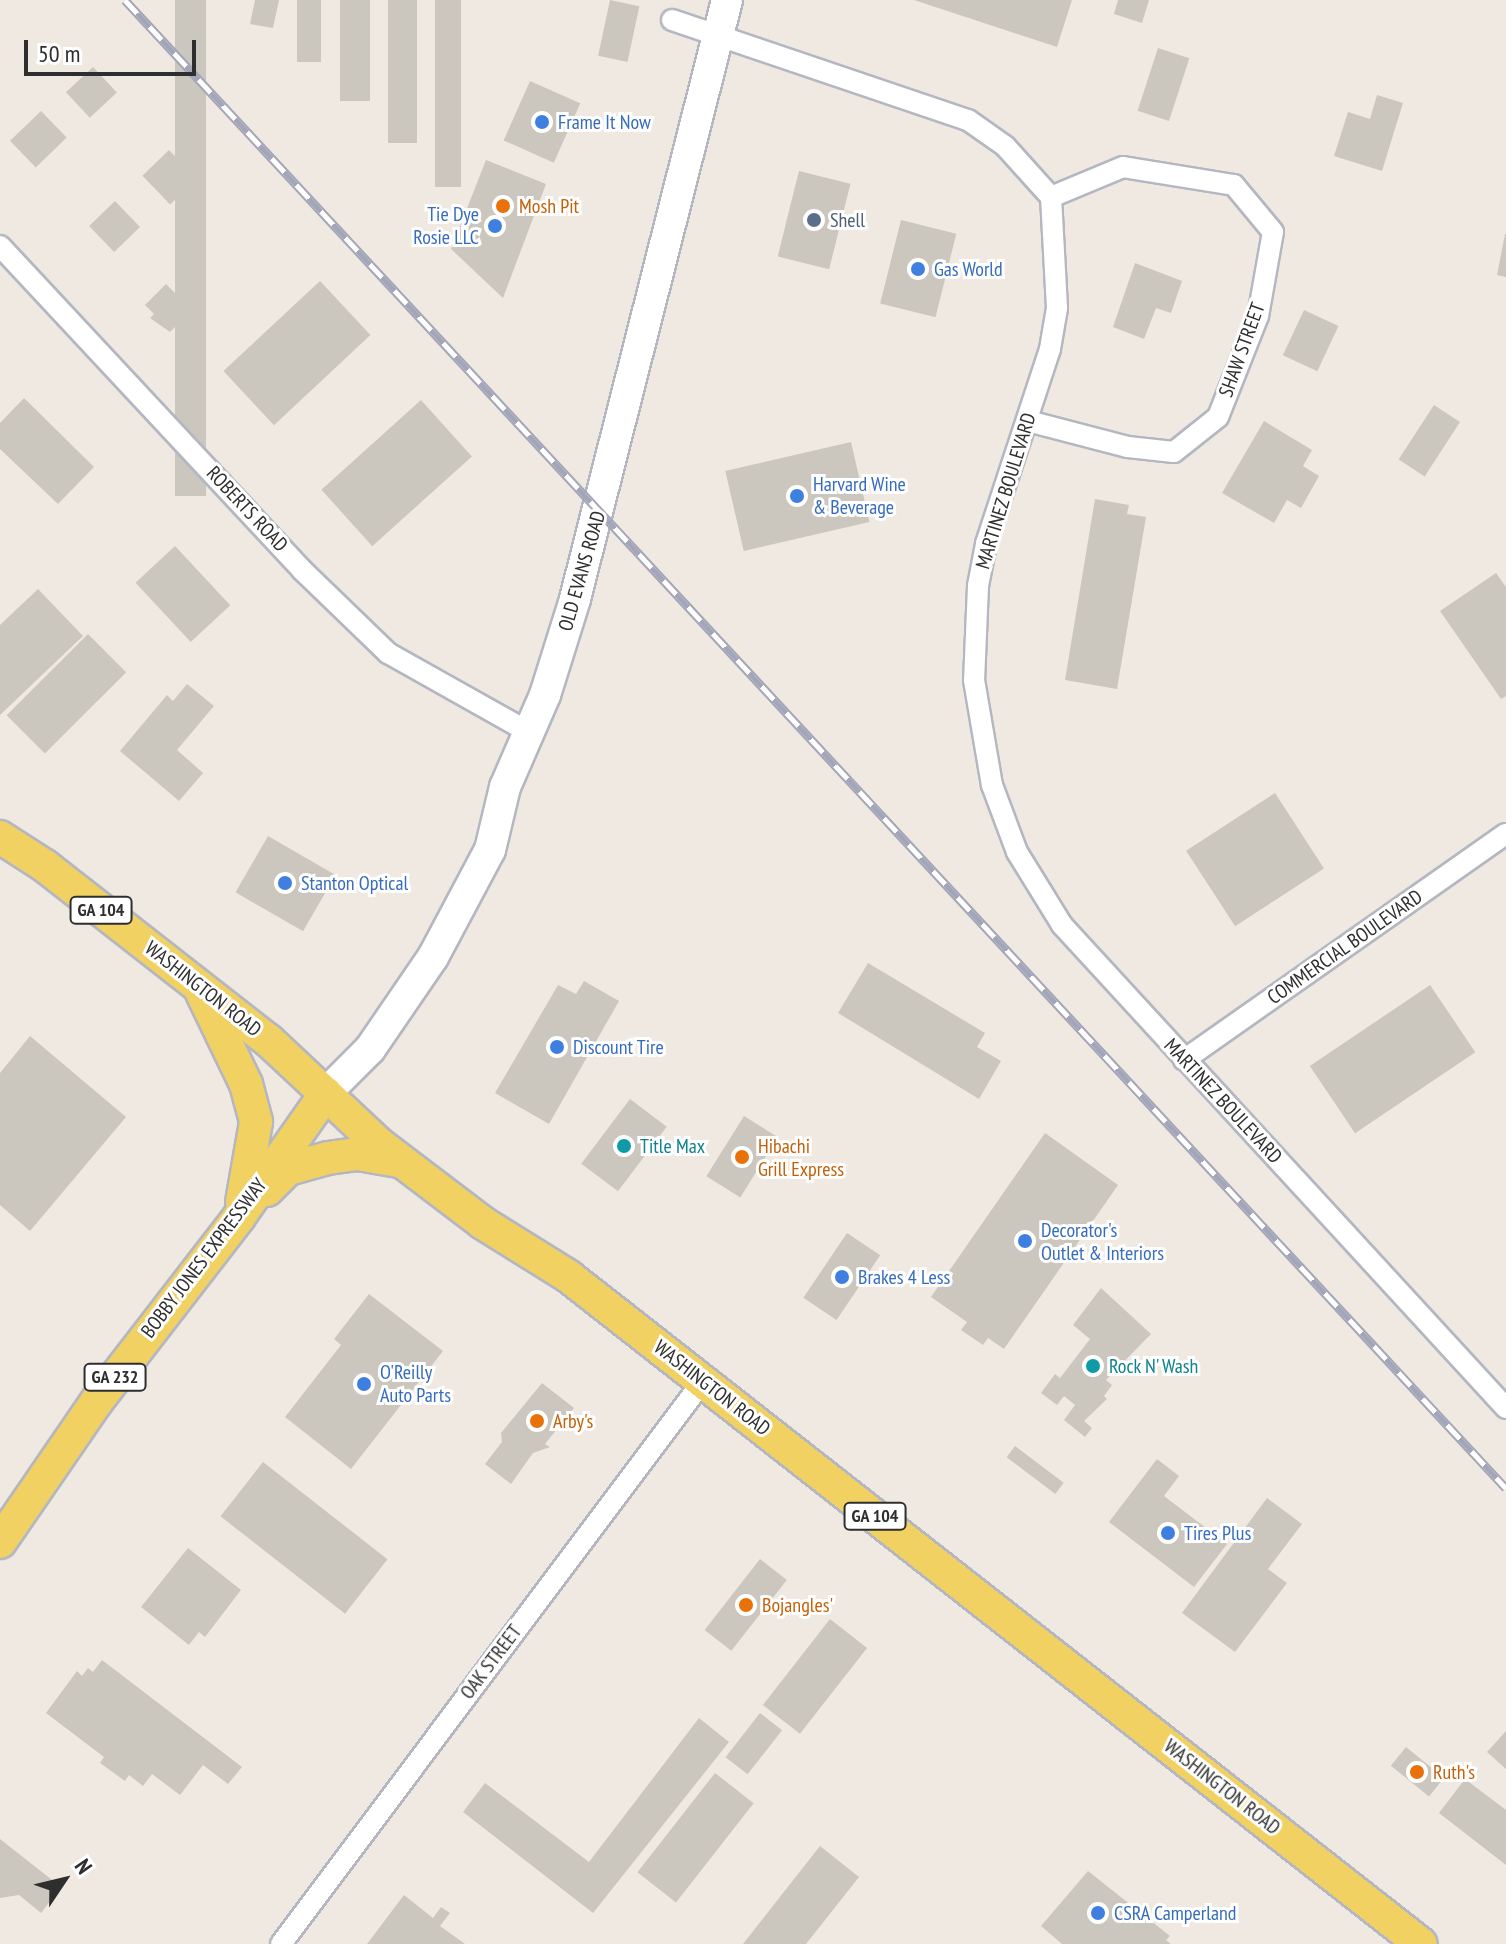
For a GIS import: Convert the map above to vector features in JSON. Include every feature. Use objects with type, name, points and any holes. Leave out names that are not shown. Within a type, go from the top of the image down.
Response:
[{"type":"main road","name":"WASHINGTON ROAD","points":[[0,837],[200,987],[402,1162],[483,1223],[568,1276],[1421,1944]]},
{"type":"main road","points":[[200,987],[246,1084],[256,1122],[239,1217]]},
{"type":"main road","name":"BOBBY JONES EXPRESSWAY","points":[[0,1542],[97,1401],[239,1217],[326,1093]]},
{"type":"main road","points":[[239,1217],[288,1169],[358,1154],[402,1162]]},
{"type":"street","name":"OLD EVANS ROAD","points":[[326,1093],[370,1049],[467,897],[490,850],[505,787],[545,695],[575,599],[727,0]]},
{"type":"street","points":[[672,20],[968,120],[1005,146],[1051,197]]},
{"type":"street","name":"SHAW STREET","points":[[1028,421],[1128,447],[1174,452],[1218,417],[1258,316],[1273,232],[1234,185],[1123,167],[1051,197]]},
{"type":"street","name":"MARTINEZ BOULEVARD","points":[[1051,197],[1057,308],[1028,421],[986,544],[978,586],[974,680],[992,785],[1017,852],[1062,925],[1506,1408]]},
{"type":"street","name":"ROBERTS ROAD","points":[[0,246],[302,570],[388,653],[527,731]]},
{"type":"street","name":"COMMERCIAL BOULEVARD","points":[[1184,1060],[1506,834]]},
{"type":"street","name":"OAK STREET","points":[[281,1944],[703,1381]]},
{"type":"building","points":[[175,0],[206,0],[206,496],[175,496]]},
{"type":"building","points":[[255,0],[279,0],[273,28],[250,24]]},
{"type":"building","points":[[297,0],[321,0],[321,62],[297,62]]},
{"type":"building","points":[[340,0],[370,0],[370,101],[340,101]]},
{"type":"building","points":[[388,0],[417,0],[417,143],[388,143]]},
{"type":"building","points":[[435,0],[461,0],[461,187],[435,187]]},
{"type":"building","points":[[610,0],[639,6],[627,62],[598,56]]},
{"type":"building","points":[[914,0],[1072,0],[1057,47]]},
{"type":"building","points":[[1118,0],[1149,0],[1142,23],[1114,14]]},
{"type":"building","points":[[1158,48],[1189,58],[1169,121],[1138,111]]},
{"type":"building","points":[[93,67],[117,93],[90,118],[66,92]]},
{"type":"building","name":"Frame It Now","points":[[530,81],[580,103],[554,163],[504,140]]},
{"type":"building","points":[[1377,95],[1403,103],[1382,171],[1334,156],[1348,112],[1370,119]]},
{"type":"building","points":[[41,111],[67,138],[36,167],[10,141]]},
{"type":"building","points":[[169,150],[197,179],[170,204],[142,176]]},
{"type":"building","points":[[486,160],[546,184],[503,298],[451,249]]},
{"type":"building","name":"Shell","points":[[799,171],[850,184],[829,269],[778,256]]},
{"type":"building","points":[[115,201],[140,227],[114,252],[89,226]]},
{"type":"building","name":"Gas World","points":[[901,220],[956,234],[936,317],[880,303]]},
{"type":"building","points":[[1506,234],[1506,277],[1497,275]]},
{"type":"building","points":[[1135,263],[1182,281],[1171,313],[1156,308],[1144,339],[1113,327]]},
{"type":"building","points":[[320,281],[370,335],[274,425],[223,371]]},
{"type":"building","points":[[166,284],[192,310],[170,332],[150,318],[154,314],[145,305]]},
{"type":"building","points":[[1304,310],[1338,326],[1317,371],[1283,355]]},
{"type":"building","points":[[24,398],[94,467],[58,504],[0,449],[0,423]]},
{"type":"building","points":[[421,400],[472,456],[372,546],[321,490]]},
{"type":"building","points":[[1434,405],[1460,422],[1425,476],[1399,460]]},
{"type":"building","points":[[1264,421],[1312,450],[1303,466],[1319,476],[1301,508],[1287,500],[1274,523],[1222,493]]},
{"type":"building","name":"Harvard Wine & Beverage","points":[[851,442],[869,522],[744,551],[725,471]]},
{"type":"building","points":[[1095,499],[1129,505],[1127,514],[1146,517],[1117,689],[1065,680]]},
{"type":"building","points":[[175,546],[230,605],[191,642],[136,583]]},
{"type":"building","points":[[1496,573],[1506,587],[1506,696],[1501,699],[1440,611]]},
{"type":"building","points":[[38,589],[83,636],[0,715],[0,625]]},
{"type":"building","points":[[88,634],[126,672],[45,754],[7,715]]},
{"type":"building","points":[[187,684],[214,706],[177,750],[203,773],[179,801],[120,751],[167,695],[173,701]]},
{"type":"building","points":[[1275,793],[1324,868],[1235,926],[1186,851]]},
{"type":"building","name":"Stanton Optical","points":[[268,836],[336,875],[303,931],[236,892]]},
{"type":"building","points":[[868,963],[985,1033],[977,1047],[1001,1061],[979,1099],[838,1013]]},
{"type":"building","name":"Discount Tire","points":[[584,981],[619,1001],[549,1124],[495,1093],[558,985],[576,994]]},
{"type":"building","points":[[1430,985],[1475,1052],[1355,1133],[1310,1066]]},
{"type":"building","points":[[30,1036],[126,1117],[30,1231],[0,1205],[0,1073]]},
{"type":"building","name":"Title Max","points":[[630,1099],[667,1127],[618,1191],[581,1164]]},
{"type":"building","name":"Hibachi Grill Express","points":[[744,1116],[778,1137],[740,1197],[706,1176]]},
{"type":"building","name":"Decorator's Outlet & Interiors","points":[[1045,1133],[1118,1185],[1004,1349],[988,1338],[983,1345],[961,1330],[967,1322],[931,1297]]},
{"type":"building","name":"Brakes 4 Less","points":[[847,1233],[880,1255],[837,1320],[803,1298]]},
{"type":"building","name":"Rock N' Wash","points":[[1101,1288],[1151,1334],[1106,1380],[1112,1385],[1104,1396],[1107,1399],[1084,1421],[1092,1428],[1085,1437],[1064,1420],[1075,1405],[1064,1396],[1057,1405],[1041,1393],[1055,1374],[1060,1378],[1090,1339],[1073,1325]]},
{"type":"building","name":"O'Reilly Auto Parts","points":[[369,1294],[443,1351],[351,1469],[285,1417],[341,1345],[334,1339]]},
{"type":"building","name":"Arby's","points":[[542,1383],[574,1408],[545,1444],[550,1447],[533,1453],[511,1484],[485,1464],[502,1442],[501,1433]]},
{"type":"building","points":[[1015,1446],[1064,1483],[1055,1494],[1007,1457]]},
{"type":"building","name":"Tires Plus","points":[[1157,1459],[1179,1476],[1164,1496],[1227,1544],[1194,1587],[1109,1522]]},
{"type":"building","points":[[263,1462],[388,1559],[345,1614],[221,1516]]},
{"type":"building","points":[[1267,1498],[1302,1524],[1268,1569],[1287,1583],[1235,1652],[1182,1613]]},
{"type":"building","points":[[188,1548],[241,1590],[205,1637],[199,1632],[189,1645],[141,1607]]},
{"type":"building","name":"Bojangles'","points":[[760,1559],[787,1580],[731,1651],[705,1630]]},
{"type":"building","points":[[830,1619],[867,1648],[800,1734],[763,1705]]},
{"type":"building","points":[[102,1660],[242,1767],[228,1784],[203,1765],[180,1795],[152,1774],[143,1786],[129,1775],[125,1781],[100,1763],[104,1757],[46,1713],[77,1671],[82,1676],[88,1668],[93,1672]]},
{"type":"building","points":[[760,1713],[782,1730],[748,1774],[726,1757]]},
{"type":"building","points":[[699,1718],[729,1742],[593,1913],[463,1812],[485,1783],[589,1862]]},
{"type":"building","points":[[1506,1731],[1506,1769],[1487,1752]]},
{"type":"building","name":"Ruth's","points":[[1406,1747],[1444,1778],[1429,1796],[1391,1766]]},
{"type":"building","points":[[715,1773],[754,1803],[676,1902],[637,1872]]},
{"type":"building","points":[[1465,1779],[1506,1810],[1506,1865],[1439,1813]]},
{"type":"building","points":[[0,1839],[61,1887],[41,1913],[19,1895],[0,1898]]},
{"type":"building","points":[[820,1846],[859,1877],[806,1944],[743,1944]]},
{"type":"building","name":"CSRA Camperland","points":[[1088,1871],[1170,1936],[1166,1940],[1171,1944],[1062,1944],[1041,1926]]},
{"type":"building","points":[[404,1895],[433,1918],[441,1907],[450,1913],[440,1926],[465,1944],[367,1944]]},
{"type":"railway","points":[[125,0],[1506,1488]]},
{"type":"place","name":"Frame It Now","points":[[542,122]]},
{"type":"place","name":"Mosh Pit","points":[[503,206]]},
{"type":"place","name":"Shell","points":[[814,220]]},
{"type":"place","name":"Tie Dye Rosie LLC","points":[[495,226]]},
{"type":"place","name":"Gas World","points":[[918,269]]},
{"type":"place","name":"Harvard Wine & Beverage","points":[[797,496]]},
{"type":"place","name":"Stanton Optical","points":[[285,883]]},
{"type":"place","name":"Discount Tire","points":[[557,1047]]},
{"type":"place","name":"Title Max","points":[[624,1146]]},
{"type":"place","name":"Hibachi Grill Express","points":[[742,1157]]},
{"type":"place","name":"Decorator's Outlet & Interiors","points":[[1025,1241]]},
{"type":"place","name":"Brakes 4 Less","points":[[842,1277]]},
{"type":"place","name":"Rock N' Wash","points":[[1093,1366]]},
{"type":"place","name":"O'Reilly Auto Parts","points":[[364,1384]]},
{"type":"place","name":"Arby's","points":[[537,1421]]},
{"type":"place","name":"Tires Plus","points":[[1168,1533]]},
{"type":"place","name":"Bojangles'","points":[[746,1605]]},
{"type":"place","name":"Ruth's","points":[[1417,1772]]},
{"type":"place","name":"CSRA Camperland","points":[[1098,1913]]}]
